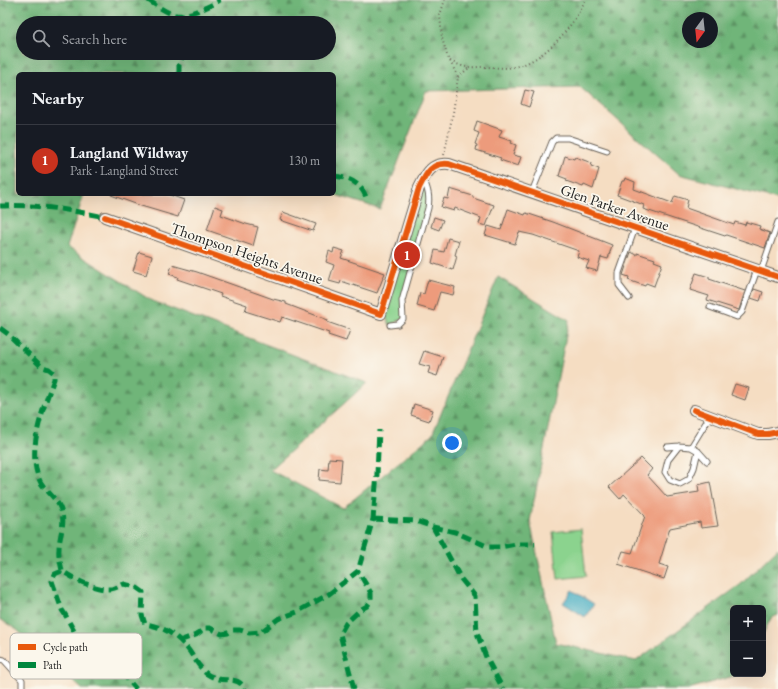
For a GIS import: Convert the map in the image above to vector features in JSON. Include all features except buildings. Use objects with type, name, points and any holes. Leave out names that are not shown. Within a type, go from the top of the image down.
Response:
[{"type":"street","points":[[424,179],[431,168],[443,160]]},
{"type":"street","name":"Glen Parker Avenue","points":[[443,160],[778,277]]},
{"type":"street","name":"Thompson Heights Avenue","points":[[105,217],[381,314],[424,179]]},
{"type":"street","points":[[694,410],[758,434],[778,432]]},
{"type":"lane","points":[[532,192],[552,142],[556,138],[568,138],[607,151]]},
{"type":"lane","points":[[390,325],[398,324],[403,319],[402,301],[430,199],[424,179]]},
{"type":"lane","points":[[710,308],[737,317],[742,312],[778,222]]},
{"type":"lane","points":[[629,298],[618,285],[619,273],[635,228]]},
{"type":"lane","points":[[692,447],[710,415]]},
{"type":"lane","points":[[679,446],[668,460],[665,472],[670,480],[680,484],[689,479],[694,468],[698,451]]},
{"type":"lane","points":[[667,447],[692,447],[707,461]]},
{"type":"lane","points":[[0,659],[4,660],[10,667]]},
{"type":"lane","points":[[21,679],[22,689]]},
{"type":"path","points":[[443,160],[458,77],[450,61],[442,38],[440,15],[445,0]]},
{"type":"path","points":[[450,61],[469,68],[513,68],[528,62],[547,50],[558,39],[582,7],[585,0]]},
{"type":"path","points":[[458,77],[469,68]]},
{"type":"green space","points":[[0,0],[778,0],[778,200],[679,174],[580,87],[426,91],[380,209],[336,195],[336,72],[16,72],[16,196],[83,196],[67,247],[152,301],[367,383],[270,470],[343,508],[432,435],[498,277],[569,320],[530,521],[556,643],[636,661],[740,585],[778,548],[778,615],[771,618],[766,628],[766,605],[730,605],[730,677],[688,689],[82,689],[71,679],[142,679],[142,633],[20,633],[0,619]]},
{"type":"green space","points":[[424,179],[430,199],[402,301],[403,319],[390,325],[387,319],[381,314]]},
{"type":"green space","points":[[581,529],[586,576],[558,579],[553,532]]},
{"type":"water","points":[[572,590],[594,604],[585,617],[563,603]]},
{"type":"marked path","points":[[148,0],[161,9],[176,15],[186,14],[198,10],[220,0]]},
{"type":"marked path","points":[[179,72],[181,60]]},
{"type":"marked path","points":[[336,176],[345,178],[359,185],[367,200]]},
{"type":"marked path","points":[[0,206],[53,208],[105,217]]},
{"type":"marked path","points":[[0,328],[42,367],[49,369],[54,373],[54,379],[37,431],[35,458],[41,483],[60,506],[61,510],[63,525],[59,544],[59,557],[62,571],[73,578],[102,589],[115,588],[124,584],[136,587],[143,592],[142,615],[145,624],[159,627],[181,641],[207,674],[218,679],[237,681],[243,685],[245,689]]},
{"type":"marked path","points":[[179,641],[196,635],[205,628],[210,628],[222,634],[228,633],[232,630],[240,630],[249,633],[261,632],[278,619],[297,612],[329,594],[358,571],[373,519],[379,430]]},
{"type":"marked path","points":[[373,519],[416,521],[433,527],[461,579],[475,596],[477,633],[486,657],[503,689]]},
{"type":"marked path","points":[[433,527],[455,532],[489,547],[500,547],[516,544],[535,544]]},
{"type":"marked path","points":[[62,571],[55,574],[52,581],[62,610],[75,633]]},
{"type":"marked path","points":[[354,689],[340,634],[346,623],[371,601],[371,593],[358,571]]},
{"type":"marked path","points":[[127,679],[136,689]]},
{"type":"cycle path","points":[[105,217],[381,314],[419,188],[433,167],[449,164],[778,277]]},
{"type":"cycle path","points":[[694,410],[758,434],[778,432]]},
{"type":"place","name":"Langland Wildway","points":[[407,255]]}]
